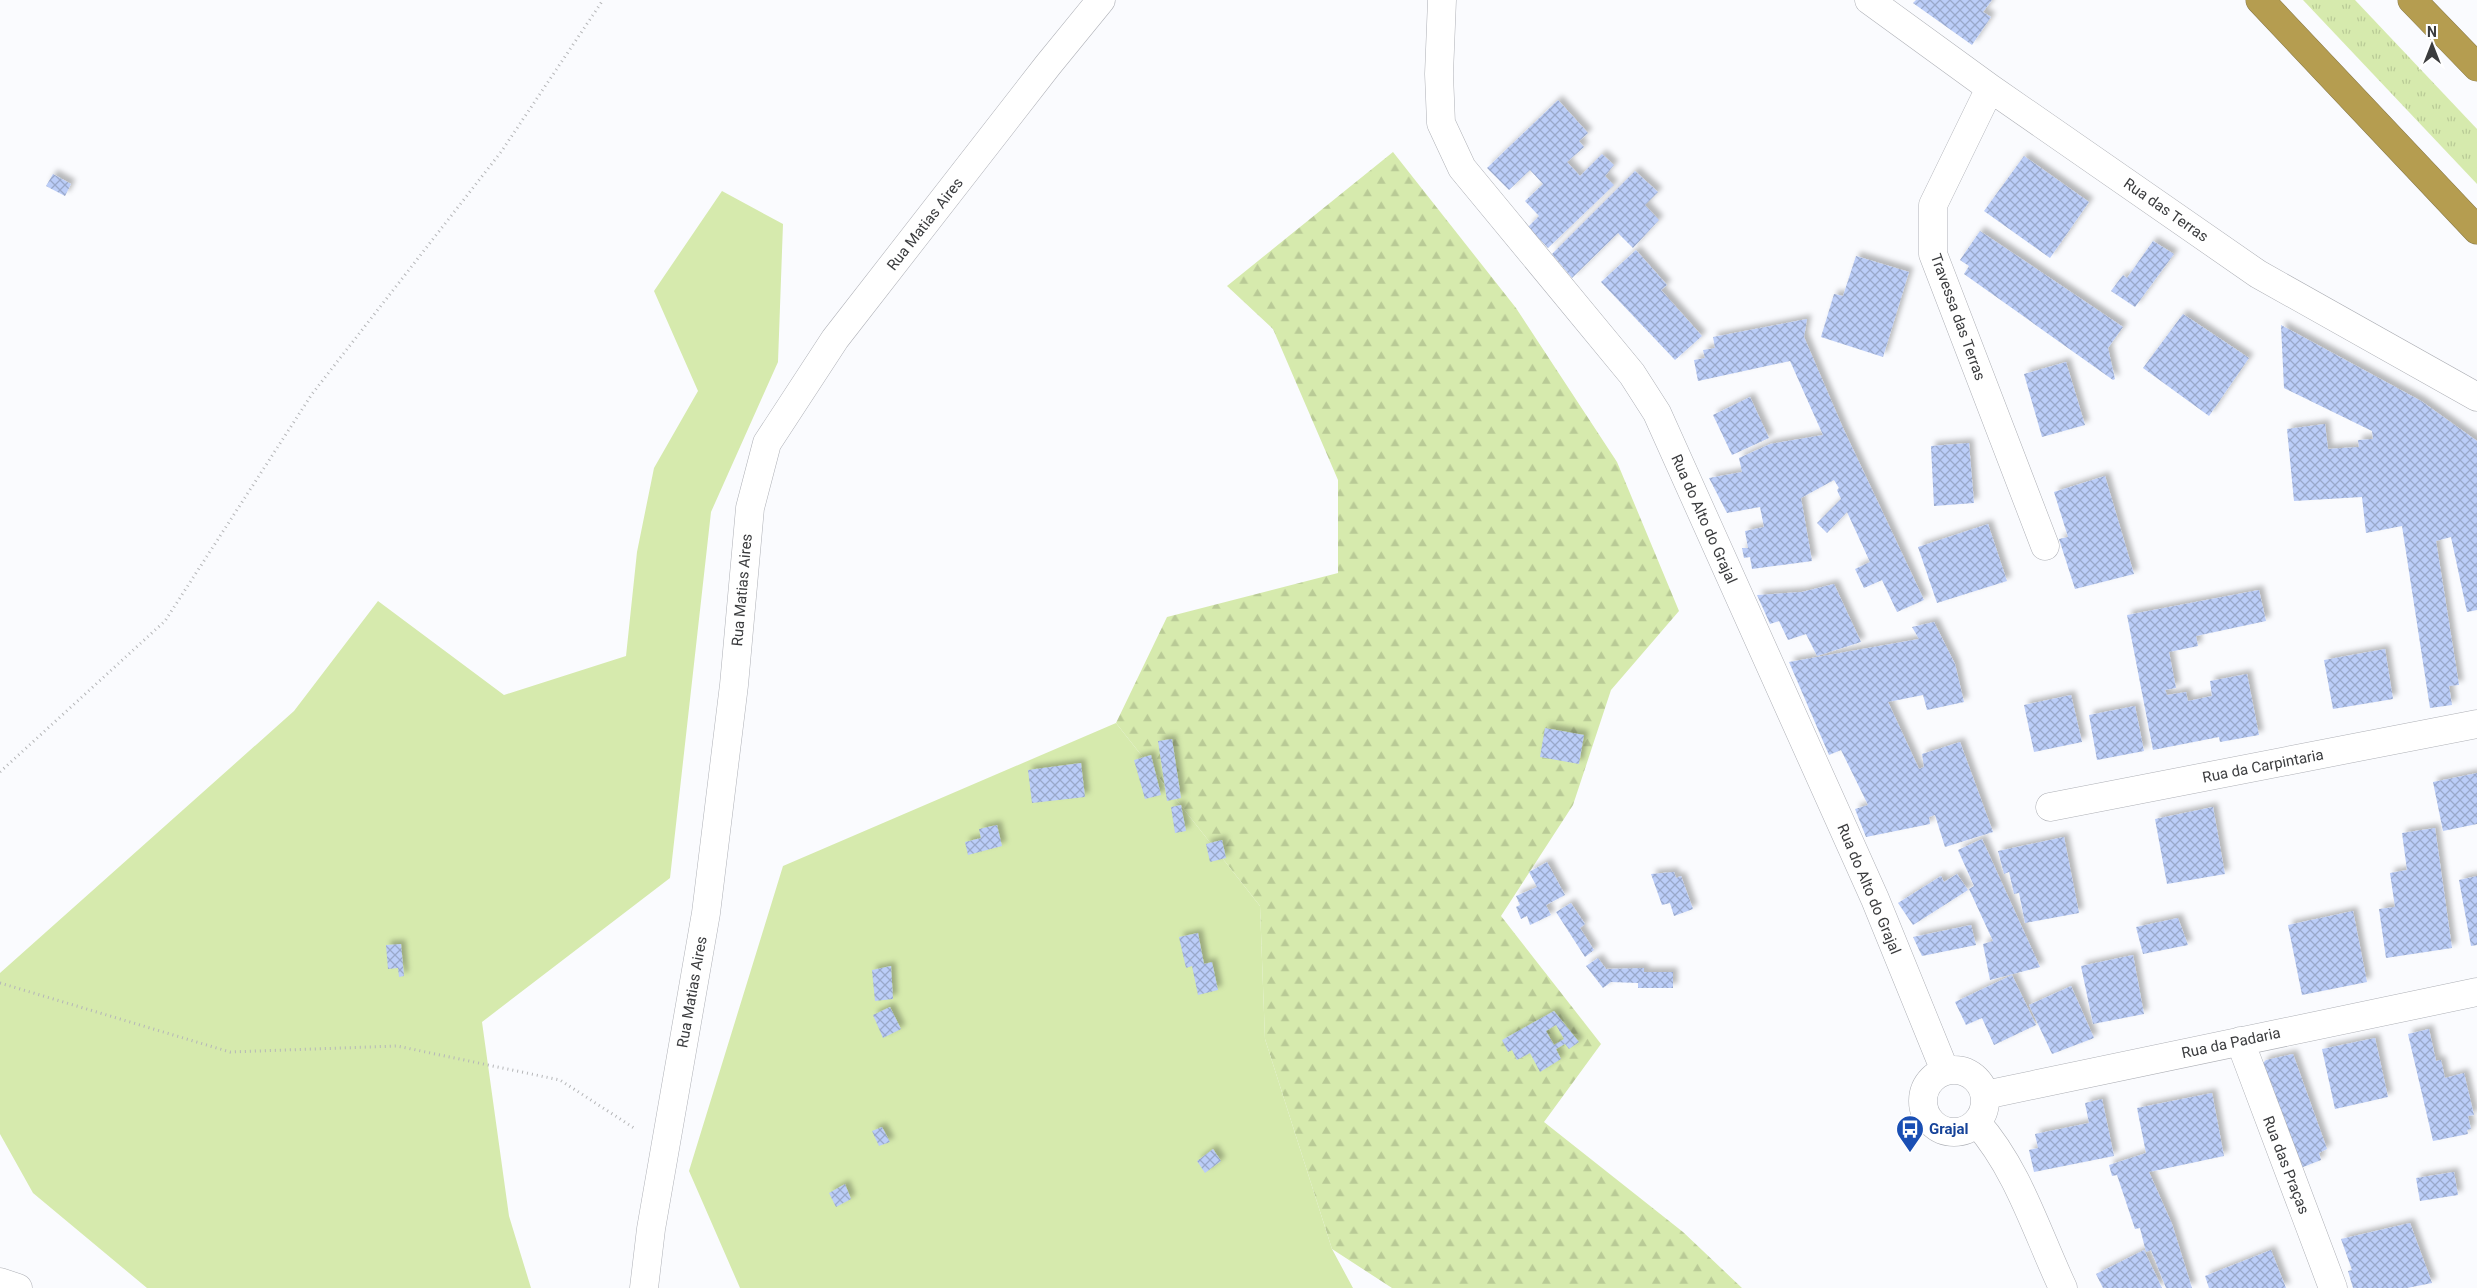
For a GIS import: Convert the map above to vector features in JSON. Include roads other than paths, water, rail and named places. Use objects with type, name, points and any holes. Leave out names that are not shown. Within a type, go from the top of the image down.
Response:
[{"type":"highway","points":[[2260,0],[2477,230]]},
{"type":"highway","points":[[2412,0],[2477,67]]},
{"type":"street","name":"Rua Matias Aires","points":[[644,1288],[665,1148],[706,913],[734,685],[750,508],[767,443],[835,339],[1048,65],[1101,0]]},
{"type":"street","name":"Rua do Alto do Grajal","points":[[1442,0],[1439,74],[1441,123],[1462,168],[1632,374],[1657,413],[1875,899],[1945,1071]]},
{"type":"street","name":"Rua das Terras","points":[[1869,0],[1990,88],[2258,274],[2477,398]]},
{"type":"street","name":"Travessa das Terras","points":[[1990,88],[1932,206],[1932,254],[2045,546]]},
{"type":"street","name":"Rua da Carpintaria","points":[[2050,807],[2477,724]]},
{"type":"street","name":"Rua da Padaria","points":[[1985,1095],[2477,992]]},
{"type":"street","name":"Rua das Praças","points":[[2240,1041],[2333,1288]]},
{"type":"street","points":[[1945,1071],[1962,1071],[1977,1079],[1985,1095],[1985,1109],[1977,1123],[1965,1130],[1951,1132],[1938,1128],[1928,1118],[1923,1104],[1925,1090],[1932,1078],[1945,1071]]},
{"type":"street","points":[[1977,1123],[1995,1142],[2023,1197],[2063,1288]]},
{"type":"street","points":[[0,1282],[18,1288]]},
{"type":"place","name":"Grajal","points":[[1910,1153]]}]
